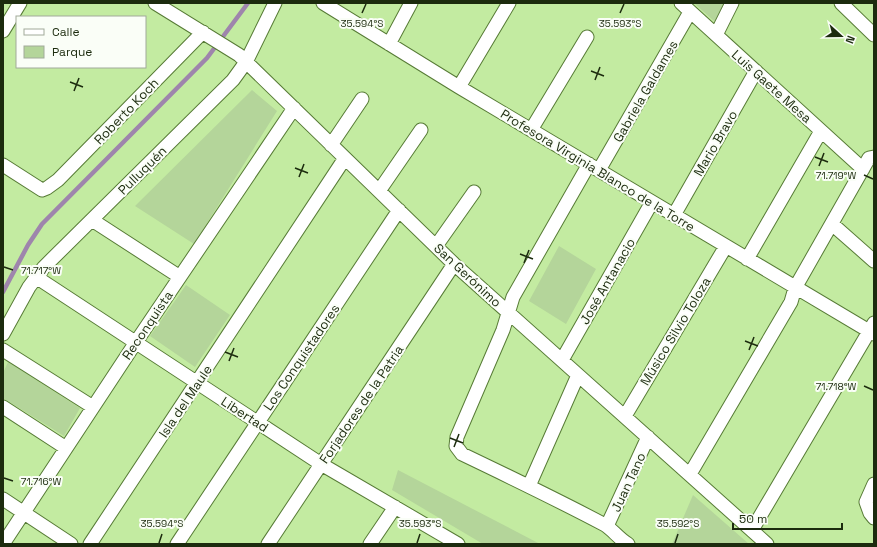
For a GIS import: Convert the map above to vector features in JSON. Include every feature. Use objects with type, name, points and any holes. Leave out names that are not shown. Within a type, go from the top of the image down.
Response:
[{"type":"street","points":[[3,31],[20,3]]},
{"type":"street","name":"San Gerónimo","points":[[155,3],[168,6],[246,62],[454,264],[767,544]]},
{"type":"street","name":"Pulluquén","points":[[3,334],[22,297],[36,277],[233,80],[246,62],[275,3]]},
{"type":"street","name":"Profesora Virginia Blanco de la Torre","points":[[323,3],[459,87],[795,288],[872,329]]},
{"type":"street","points":[[389,44],[411,3]]},
{"type":"street","points":[[459,87],[509,3]]},
{"type":"street","name":"Luis Gaete Mesa","points":[[681,3],[863,169]]},
{"type":"street","points":[[716,35],[732,3]]},
{"type":"street","points":[[841,3],[874,35]]},
{"type":"street","name":"Gabriela Galdames","points":[[529,486],[462,454],[456,446],[457,437],[503,330],[513,297],[690,12]]},
{"type":"street","name":"Roberto Koch","points":[[3,165],[42,190],[47,188],[64,174],[206,34]]},
{"type":"street","points":[[531,130],[587,37]]},
{"type":"street","name":"Mario Bravo","points":[[674,215],[756,71]]},
{"type":"street","points":[[331,145],[362,99]]},
{"type":"street","name":"Reconquista","points":[[3,544],[136,342],[294,108]]},
{"type":"street","points":[[379,191],[421,130]]},
{"type":"street","points":[[747,259],[821,131]]},
{"type":"street","points":[[690,474],[791,302],[795,288],[869,158],[874,157]]},
{"type":"street","name":"Isla del Maule","points":[[90,544],[345,158]]},
{"type":"street","points":[[436,246],[474,192]]},
{"type":"street","name":"José Antanacio","points":[[562,360],[652,202]]},
{"type":"street","name":"Los Conquistadores","points":[[177,544],[399,210]]},
{"type":"street","points":[[92,220],[180,277]]},
{"type":"street","points":[[832,224],[874,261]]},
{"type":"street","name":"Músico Silvio Toloza","points":[[625,416],[726,246]]},
{"type":"street","name":"Forjadores de la Patria","points":[[268,544],[454,264]]},
{"type":"street","name":"Libertad","points":[[36,277],[321,464],[456,543]]},
{"type":"street","points":[[752,530],[872,329]]},
{"type":"street","points":[[3,350],[93,407]]},
{"type":"street","points":[[578,375],[529,486],[607,526],[628,544]]},
{"type":"street","points":[[3,407],[66,448]]},
{"type":"street","name":"Juan Tano","points":[[607,526],[648,437]]},
{"type":"street","points":[[874,484],[866,502],[870,513],[874,518]]},
{"type":"street","points":[[3,499],[71,544]]},
{"type":"street","points":[[370,544],[395,507]]},
{"type":"green space","points":[[694,3],[724,3],[715,22]]},
{"type":"green space","points":[[252,90],[277,111],[194,244],[135,206]]},
{"type":"green space","points":[[559,246],[596,269],[566,324],[529,301]]},
{"type":"green space","points":[[186,285],[230,315],[195,367],[150,336]]},
{"type":"green space","points":[[8,362],[80,408],[64,436],[3,398],[3,373]]},
{"type":"green space","points":[[398,470],[540,544],[483,544],[392,490]]},
{"type":"green space","points":[[693,495],[749,544],[672,544]]},
{"type":"waterway","points":[[3,292],[28,245],[42,224],[207,58],[248,3]]}]
